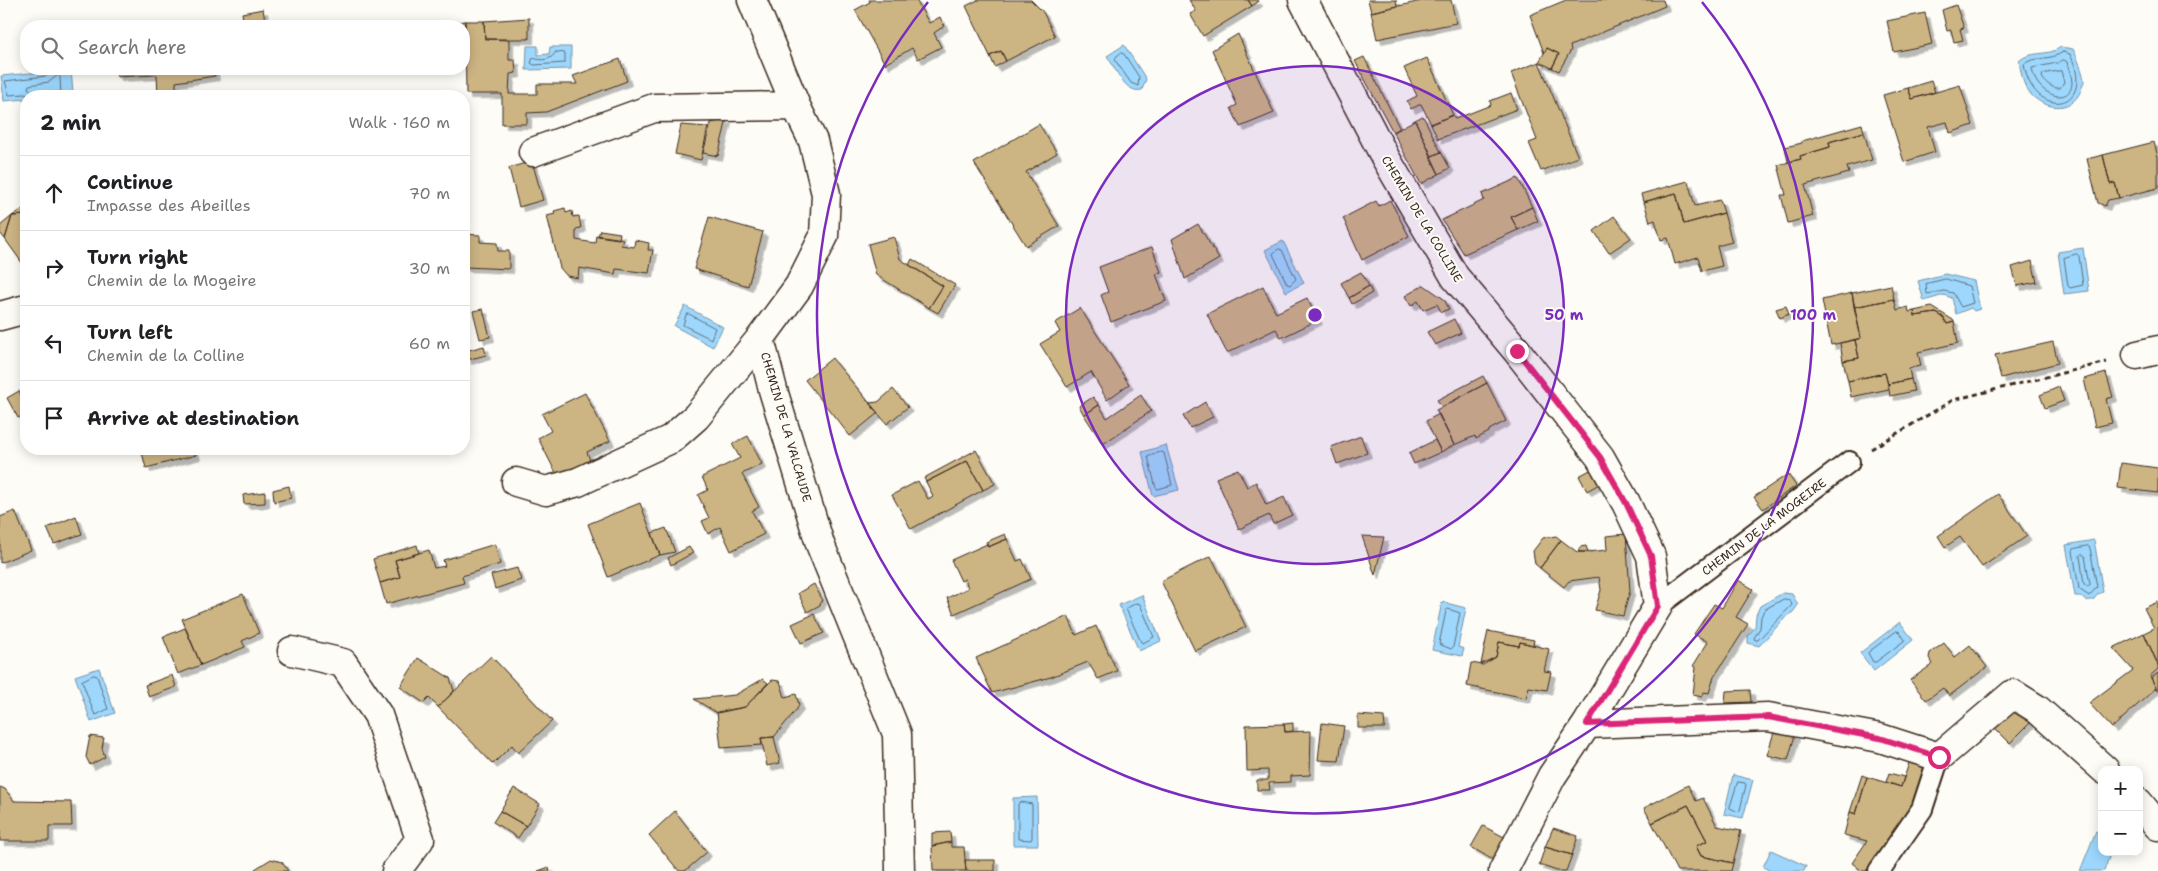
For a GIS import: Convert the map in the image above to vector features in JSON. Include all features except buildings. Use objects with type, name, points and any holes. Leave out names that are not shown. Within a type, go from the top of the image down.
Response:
[{"type":"street","name":"CHEMIN DE LA VALCAUDE","points":[[752,0],[796,106],[813,141],[826,194],[824,236],[799,286],[760,339],[773,390],[820,544],[897,734],[900,871]]},
{"type":"street","name":"CHEMIN DE LA COLLINE","points":[[1303,0],[1384,157],[1455,277],[1517,351],[1600,457],[1626,503],[1651,556],[1658,606]]},
{"type":"street","points":[[533,152],[654,108],[796,106]]},
{"type":"street","points":[[0,316],[20,311]]},
{"type":"street","points":[[516,482],[546,491],[578,482],[671,439],[696,417],[760,339]]},
{"type":"street","name":"CHEMIN DE LA MOGEIRE","points":[[1503,871],[1552,776],[1587,724],[1658,606]]},
{"type":"street","points":[[292,652],[343,663],[378,715],[420,838],[396,871]]},
{"type":"street","points":[[1587,724],[1768,717],[1880,738],[1939,757],[2013,694],[2037,709],[2101,766]]},
{"type":"street","points":[[2143,808],[2158,826]]},
{"type":"lane","name":"CHEMIN DE LA MOGEIRE","points":[[1658,606],[1849,462]]},
{"type":"lane","points":[[1879,871],[1922,809],[1939,757]]},
{"type":"path","points":[[1849,462],[1953,400],[2148,353]]},
{"type":"water","points":[[1124,45],[1146,79],[1142,90],[1136,90],[1126,84],[1107,56]]},
{"type":"water","points":[[527,46],[538,46],[538,55],[549,54],[550,47],[571,47],[571,69],[526,70]]},
{"type":"water","points":[[2061,47],[2073,49],[2082,70],[2084,82],[2077,98],[2064,106],[2056,107],[2041,102],[2028,91],[2023,80],[2019,61],[2028,56],[2050,52]]},
{"type":"water","points":[[20,74],[71,75],[73,90],[20,90],[20,100],[4,101],[1,76]]},
{"type":"water","points":[[1283,241],[1304,283],[1286,292],[1265,250]]},
{"type":"water","points":[[2083,248],[2089,291],[2064,294],[2058,252]]},
{"type":"water","points":[[1945,274],[1974,281],[1980,309],[1974,311],[1971,308],[1956,314],[1952,298],[1944,295],[1924,301],[1918,281]]},
{"type":"water","points":[[685,306],[723,327],[713,347],[674,326]]},
{"type":"water","points":[[1166,445],[1179,490],[1153,496],[1142,452]]},
{"type":"water","points":[[2094,540],[2103,592],[2094,599],[2086,601],[2080,596],[2075,596],[2066,545]]},
{"type":"water","points":[[1783,593],[1792,594],[1798,605],[1759,646],[1748,643],[1748,636],[1755,627],[1756,615],[1760,606]]},
{"type":"water","points":[[1142,595],[1161,641],[1139,651],[1119,605]]},
{"type":"water","points":[[1442,602],[1466,608],[1458,647],[1464,649],[1462,656],[1432,650]]},
{"type":"water","points":[[1900,622],[1913,640],[1874,671],[1860,653]]},
{"type":"water","points":[[99,668],[115,713],[91,722],[75,676]]},
{"type":"water","points":[[1733,775],[1753,780],[1743,818],[1724,814]]},
{"type":"water","points":[[1037,797],[1038,845],[1013,845],[1013,798]]},
{"type":"water","points":[[2096,831],[2098,832],[2098,856],[2110,856],[2104,871],[2080,871]]},
{"type":"water","points":[[1771,850],[1806,866],[1804,871],[1771,871],[1763,867]]},
{"type":"route","points":[[1517,351],[1600,457],[1626,503],[1651,556],[1658,606],[1587,724],[1768,717],[1880,738],[1939,757]]}]
